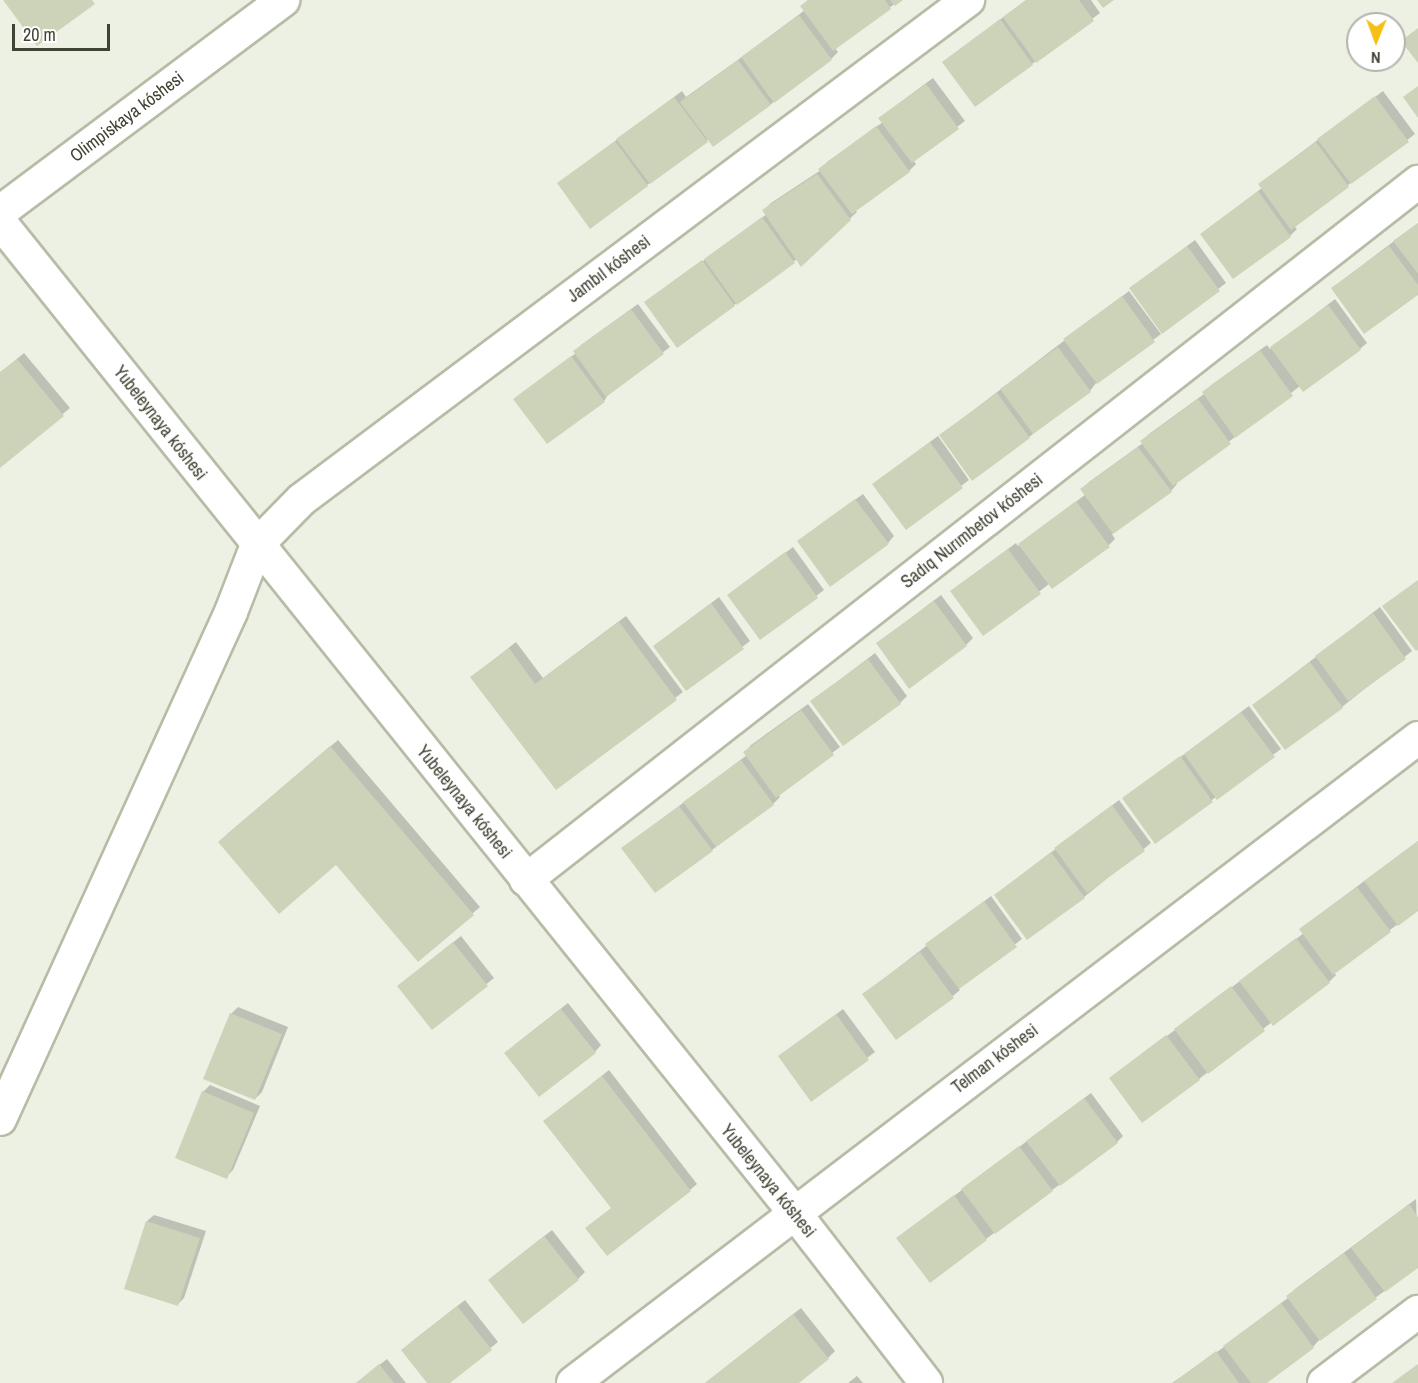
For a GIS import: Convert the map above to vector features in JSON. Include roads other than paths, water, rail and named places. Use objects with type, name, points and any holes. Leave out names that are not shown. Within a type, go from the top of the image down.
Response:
[{"type":"street","name":"Olimpiskaya kóshesi","points":[[0,212],[284,0]]},
{"type":"street","name":"Jambıl kóshesi","points":[[256,545],[301,500],[968,0]]},
{"type":"street","name":"Sadıq Nurımbetov kóshesi","points":[[526,880],[1418,182]]},
{"type":"street","name":"Yubeleynaya kóshesi","points":[[0,222],[256,545],[794,1212],[926,1383]]},
{"type":"street","points":[[0,1119],[231,612],[256,545]]},
{"type":"street","name":"Telman kóshesi","points":[[573,1383],[794,1212],[1418,738]]},
{"type":"street","points":[[1324,1383],[1418,1312]]}]
